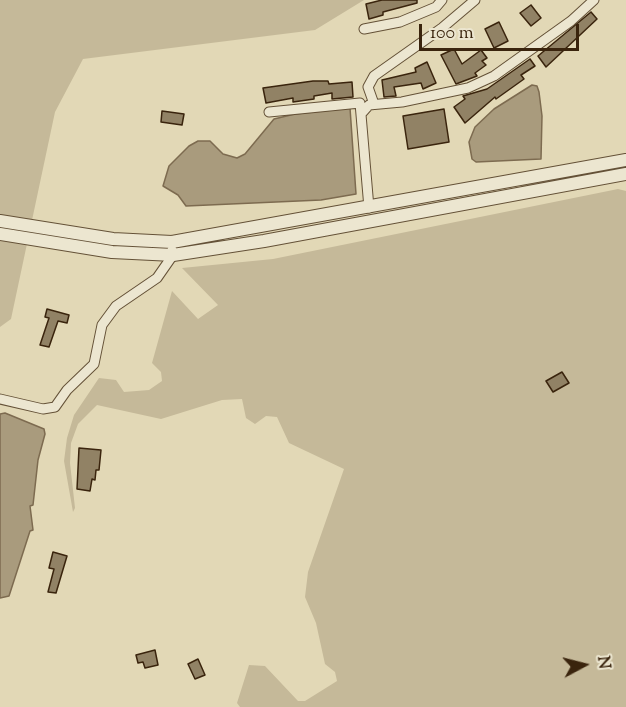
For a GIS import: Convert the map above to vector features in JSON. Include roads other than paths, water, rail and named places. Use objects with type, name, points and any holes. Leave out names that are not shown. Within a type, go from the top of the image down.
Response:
[{"type":"street","points":[[364,29],[400,22],[436,7],[442,0]]},
{"type":"street","points":[[374,104],[368,87],[374,76],[442,28],[475,0]]},
{"type":"street","points":[[361,114],[366,106],[402,102],[468,88],[494,76],[534,49],[594,0]]},
{"type":"street","points":[[270,112],[360,103],[369,208]]},
{"type":"street","points":[[0,221],[113,239],[172,242],[369,208],[626,159]]},
{"type":"street","points":[[0,234],[111,252],[173,255],[264,241],[626,174]]},
{"type":"street","points":[[0,399],[43,409],[55,407],[67,390],[94,364],[102,325],[116,306],[157,278],[173,255],[172,242]]}]
